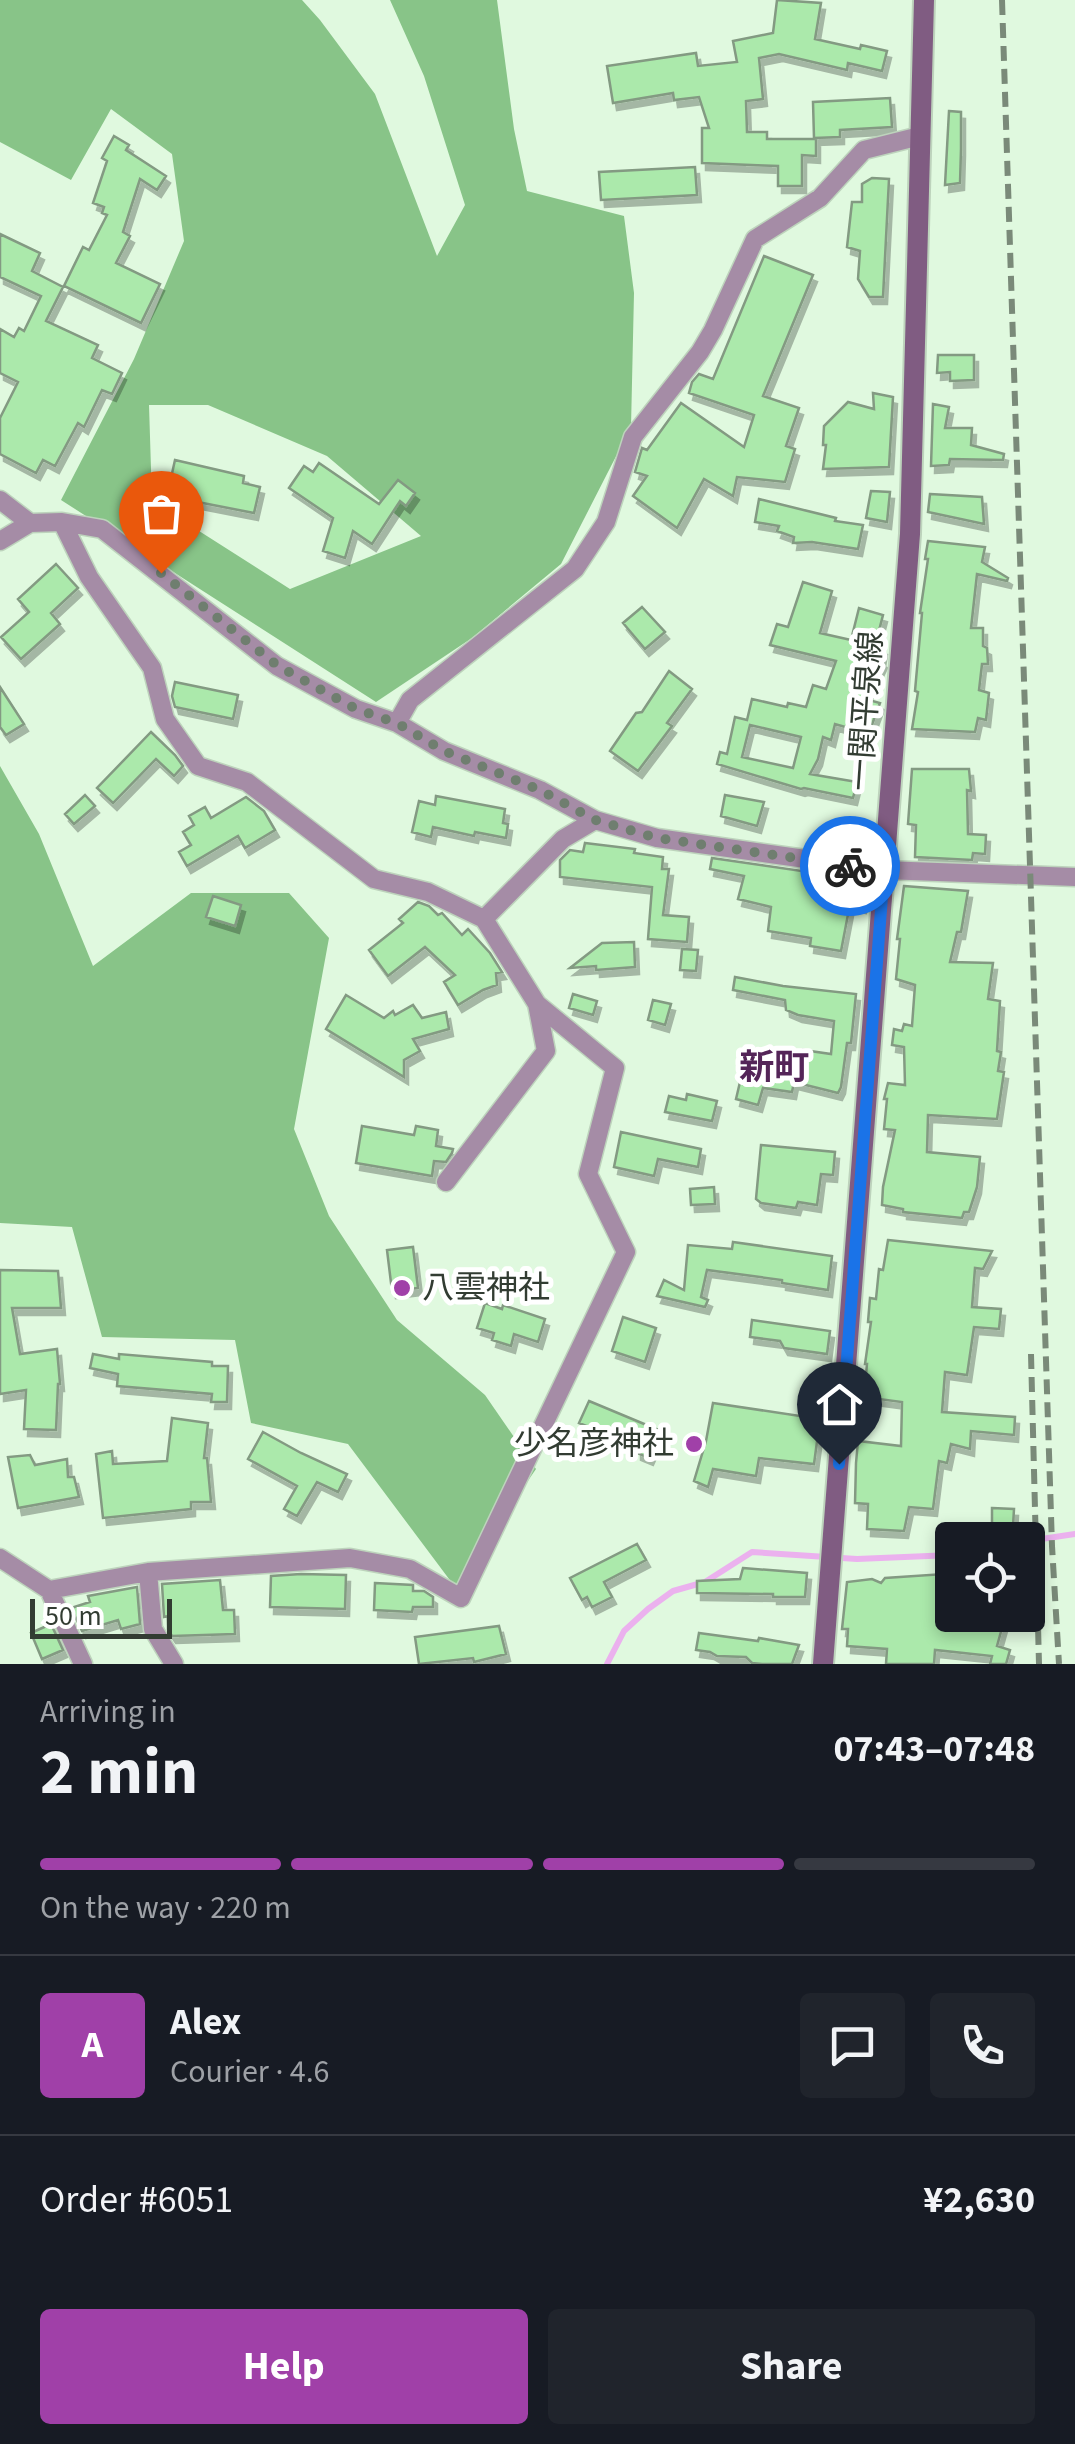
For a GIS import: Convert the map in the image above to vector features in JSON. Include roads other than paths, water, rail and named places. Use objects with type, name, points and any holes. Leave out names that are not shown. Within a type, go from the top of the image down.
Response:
[{"type":"main road","name":"一関平泉線","points":[[823,1664],[910,534],[924,0]]},
{"type":"street","points":[[397,723],[410,700],[575,569],[606,522],[633,437],[700,352],[755,240],[820,198],[864,150],[920,136]]},
{"type":"street","points":[[0,500],[30,523]]},
{"type":"street","points":[[49,1590],[148,1572],[350,1558],[410,1569],[461,1598],[626,1252],[588,1174],[615,1068],[537,1004],[484,919],[428,892],[374,879],[247,782],[198,766],[164,719],[152,668],[89,576],[62,522]]},
{"type":"street","points":[[0,541],[30,523],[62,522],[102,529],[278,666],[356,709],[397,723],[444,751],[540,790],[595,820],[657,838],[884,870],[1075,877]]},
{"type":"street","points":[[484,919],[563,840],[595,820]]},
{"type":"street","points":[[446,1182],[546,1051],[537,1004]]},
{"type":"street","points":[[0,1558],[49,1590],[83,1664]]},
{"type":"street","points":[[148,1572],[152,1629],[174,1664]]},
{"type":"waterway","points":[[1045,1538],[1075,1534]]},
{"type":"waterway","points":[[607,1664],[624,1631],[648,1609],[673,1591],[705,1582],[752,1552],[857,1559],[935,1556]]},
{"type":"railway","points":[[1002,0],[1059,1664]]},
{"type":"railway","points":[[1031,1354],[1039,1664]]},
{"type":"place","name":"八雲神社","points":[[402,1288]]},
{"type":"place","name":"少名彦神社","points":[[694,1444]]},
{"type":"district","name":"新町","points":[[774,1068]]}]
